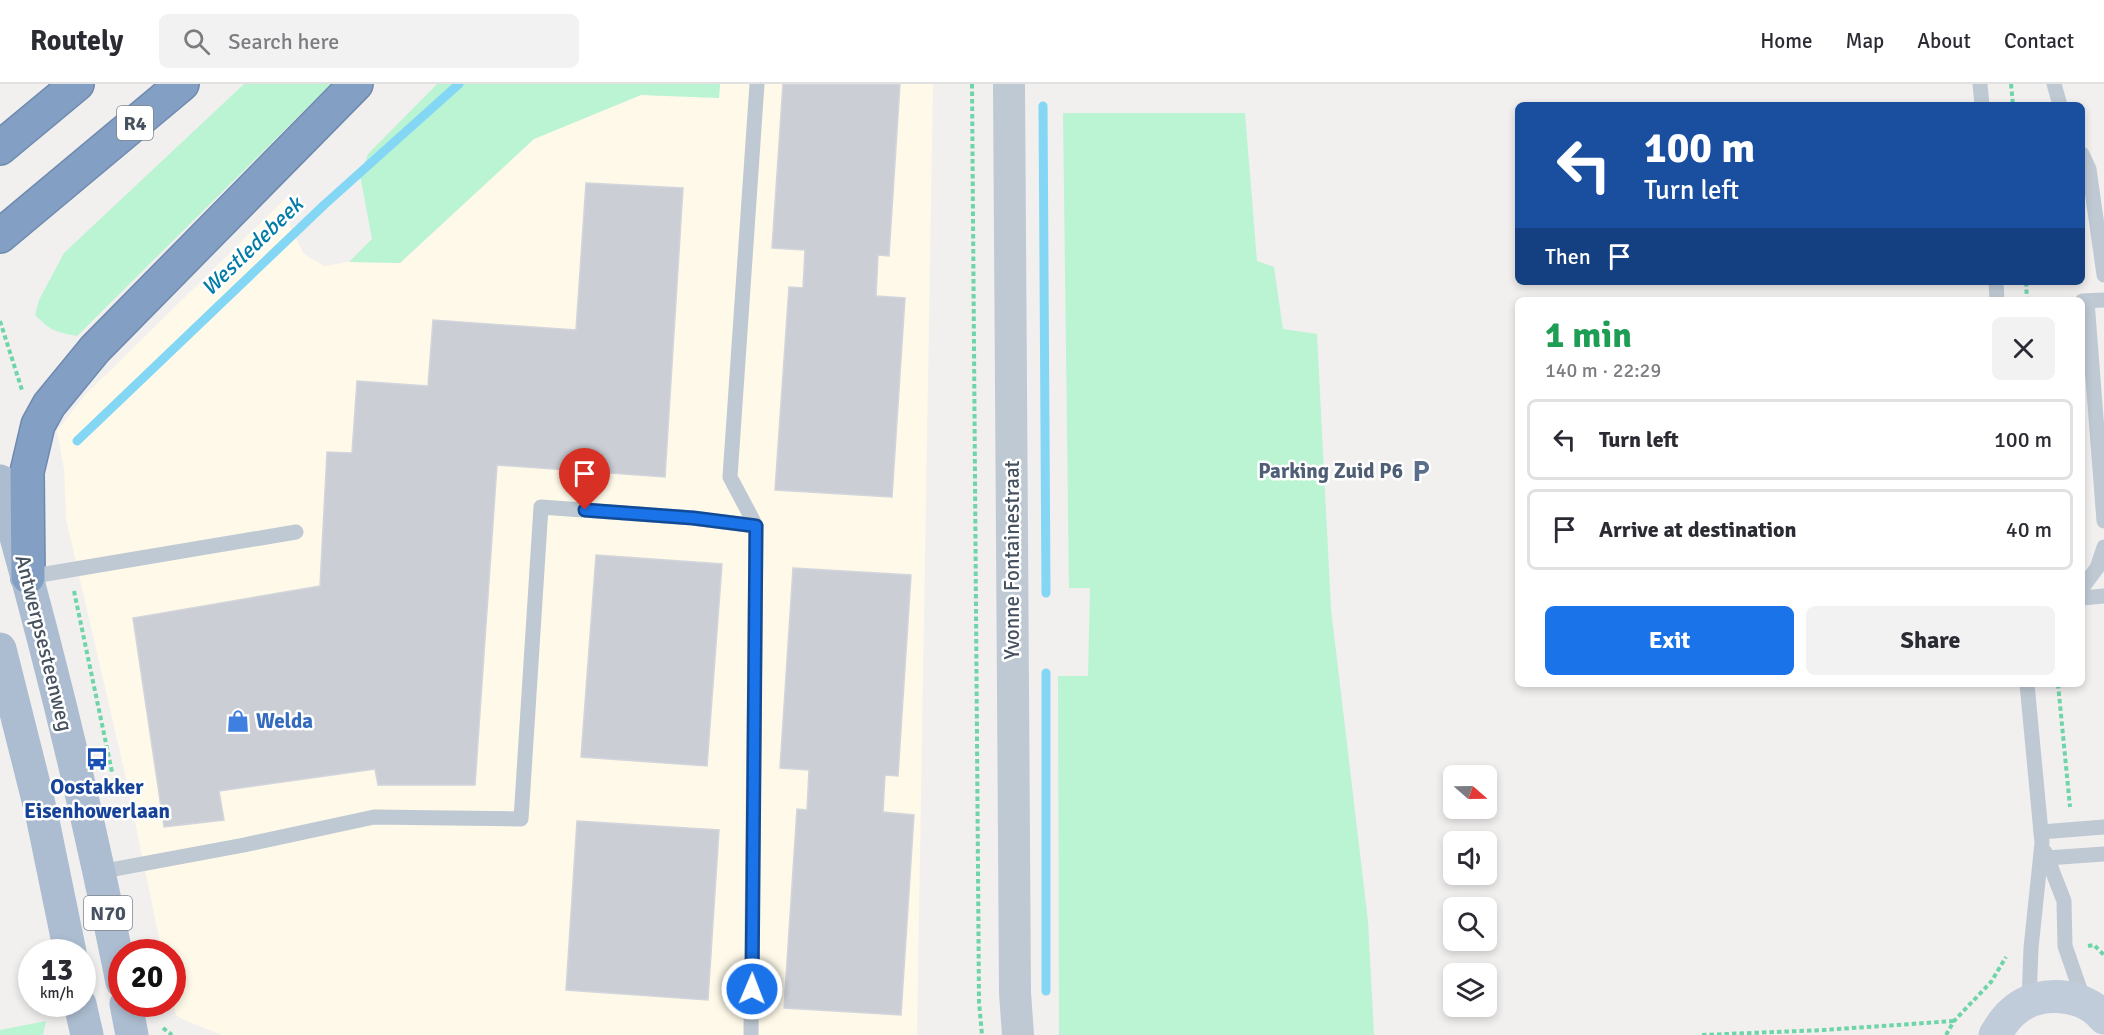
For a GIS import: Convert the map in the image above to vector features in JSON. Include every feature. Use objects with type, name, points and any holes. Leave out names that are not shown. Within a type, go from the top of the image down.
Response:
[{"type":"highway","points":[[0,148],[77,84]]},
{"type":"highway","name":"R4","points":[[11,227],[182,84]]},
{"type":"highway","points":[[28,577],[27,472],[38,425],[49,405],[95,350],[356,84]]},
{"type":"main road","name":"Antwerpsesteenweg","points":[[0,481],[28,577],[61,707],[113,939]]},
{"type":"main road","name":"Antwerpsesteenweg","points":[[0,649],[42,816],[67,939]]},
{"type":"main road","points":[[83,1017],[87,1035]]},
{"type":"main road","points":[[136,1017],[147,1031]]},
{"type":"street","name":"Yvonne Fontainestraat","points":[[1009,84],[1015,993],[1018,1035]]},
{"type":"street","points":[[1995,1035],[2002,1022],[2016,1008],[2029,1001],[2047,996],[2066,997],[2095,1011]]},
{"type":"lane","points":[[751,1035],[756,526],[730,477],[757,84]]},
{"type":"lane","points":[[1980,84],[1982,102]]},
{"type":"lane","points":[[2054,84],[2059,102]]},
{"type":"lane","points":[[2085,160],[2089,169],[2104,274]]},
{"type":"lane","points":[[2104,300],[2085,301],[2104,521]]},
{"type":"lane","points":[[99,872],[244,845],[374,817],[521,819],[541,507],[693,518],[756,526]]},
{"type":"lane","points":[[28,577],[296,532]]},
{"type":"lane","points":[[2085,584],[2097,568],[2104,547]]},
{"type":"lane","points":[[2085,598],[2104,596]]},
{"type":"lane","points":[[2027,687],[2042,838],[2064,901],[2065,946],[2095,1011]]},
{"type":"lane","points":[[2042,838],[2072,829],[2104,827]]},
{"type":"lane","points":[[2029,1001],[2031,948],[2042,838]]},
{"type":"lane","points":[[2048,858],[2104,854]]},
{"type":"path","points":[[972,84],[978,978],[982,1035]]},
{"type":"path","points":[[2011,84],[2013,102]]},
{"type":"path","points":[[0,321],[28,411],[38,425]]},
{"type":"path","points":[[69,570],[113,774]]},
{"type":"path","points":[[2058,687],[2072,829]]},
{"type":"path","points":[[2094,945],[2104,955]]},
{"type":"path","points":[[1702,1035],[1954,1021],[1946,1035]]},
{"type":"path","points":[[147,1031],[172,1035]]},
{"type":"shaded area","points":[[720,84],[933,84],[917,1035],[222,1035],[184,1020],[179,1017],[186,1017],[186,939],[159,939],[125,774],[66,519],[64,469],[57,431],[84,396],[292,192],[290,227],[304,254],[324,266],[349,262],[400,263],[534,139],[641,95],[719,98]]},
{"type":"green space","points":[[244,84],[331,84],[77,336],[58,332],[45,324],[35,315],[39,300],[64,253]]},
{"type":"green space","points":[[437,84],[720,84],[719,98],[641,95],[534,139],[400,263],[349,262],[372,239],[360,175],[368,154]]},
{"type":"green space","points":[[1063,113],[1245,113],[1257,261],[1274,267],[1283,329],[1317,334],[1331,609],[1368,921],[1374,1035],[1059,1035],[1058,676],[1088,676],[1090,588],[1069,588]]},
{"type":"green space","points":[[46,1021],[43,1035],[0,1035],[0,1030]]},
{"type":"building","points":[[783,84],[900,84],[889,256],[878,255],[876,296],[905,298],[892,497],[775,490],[789,287],[803,288],[805,250],[772,248]]},
{"type":"building","points":[[586,183],[683,188],[665,477],[497,465],[475,785],[378,785],[375,769],[219,791],[224,820],[164,827],[133,618],[320,586],[327,452],[352,453],[357,381],[428,386],[433,320],[576,330]]},
{"type":"building","points":[[596,555],[722,564],[707,766],[581,757]]},
{"type":"building","points":[[793,568],[911,575],[898,776],[885,775],[883,812],[914,815],[901,1015],[784,1008],[797,809],[807,810],[809,770],[780,768]]},
{"type":"building","points":[[577,821],[719,830],[708,1000],[566,990]]},
{"type":"waterway","name":"Westledebeek","points":[[77,441],[324,205],[459,84]]},
{"type":"waterway","points":[[1043,106],[1046,593]]},
{"type":"waterway","points":[[1046,673],[1046,991]]},
{"type":"place","name":"Parking Zuid P6","points":[[1421,471]]},
{"type":"place","name":"Welda","points":[[238,721]]},
{"type":"place","name":"Oostakker Eisenhowerlaan","points":[[97,759]]},
{"type":"route","points":[[585,510],[693,518],[756,526],[752,989]]}]
